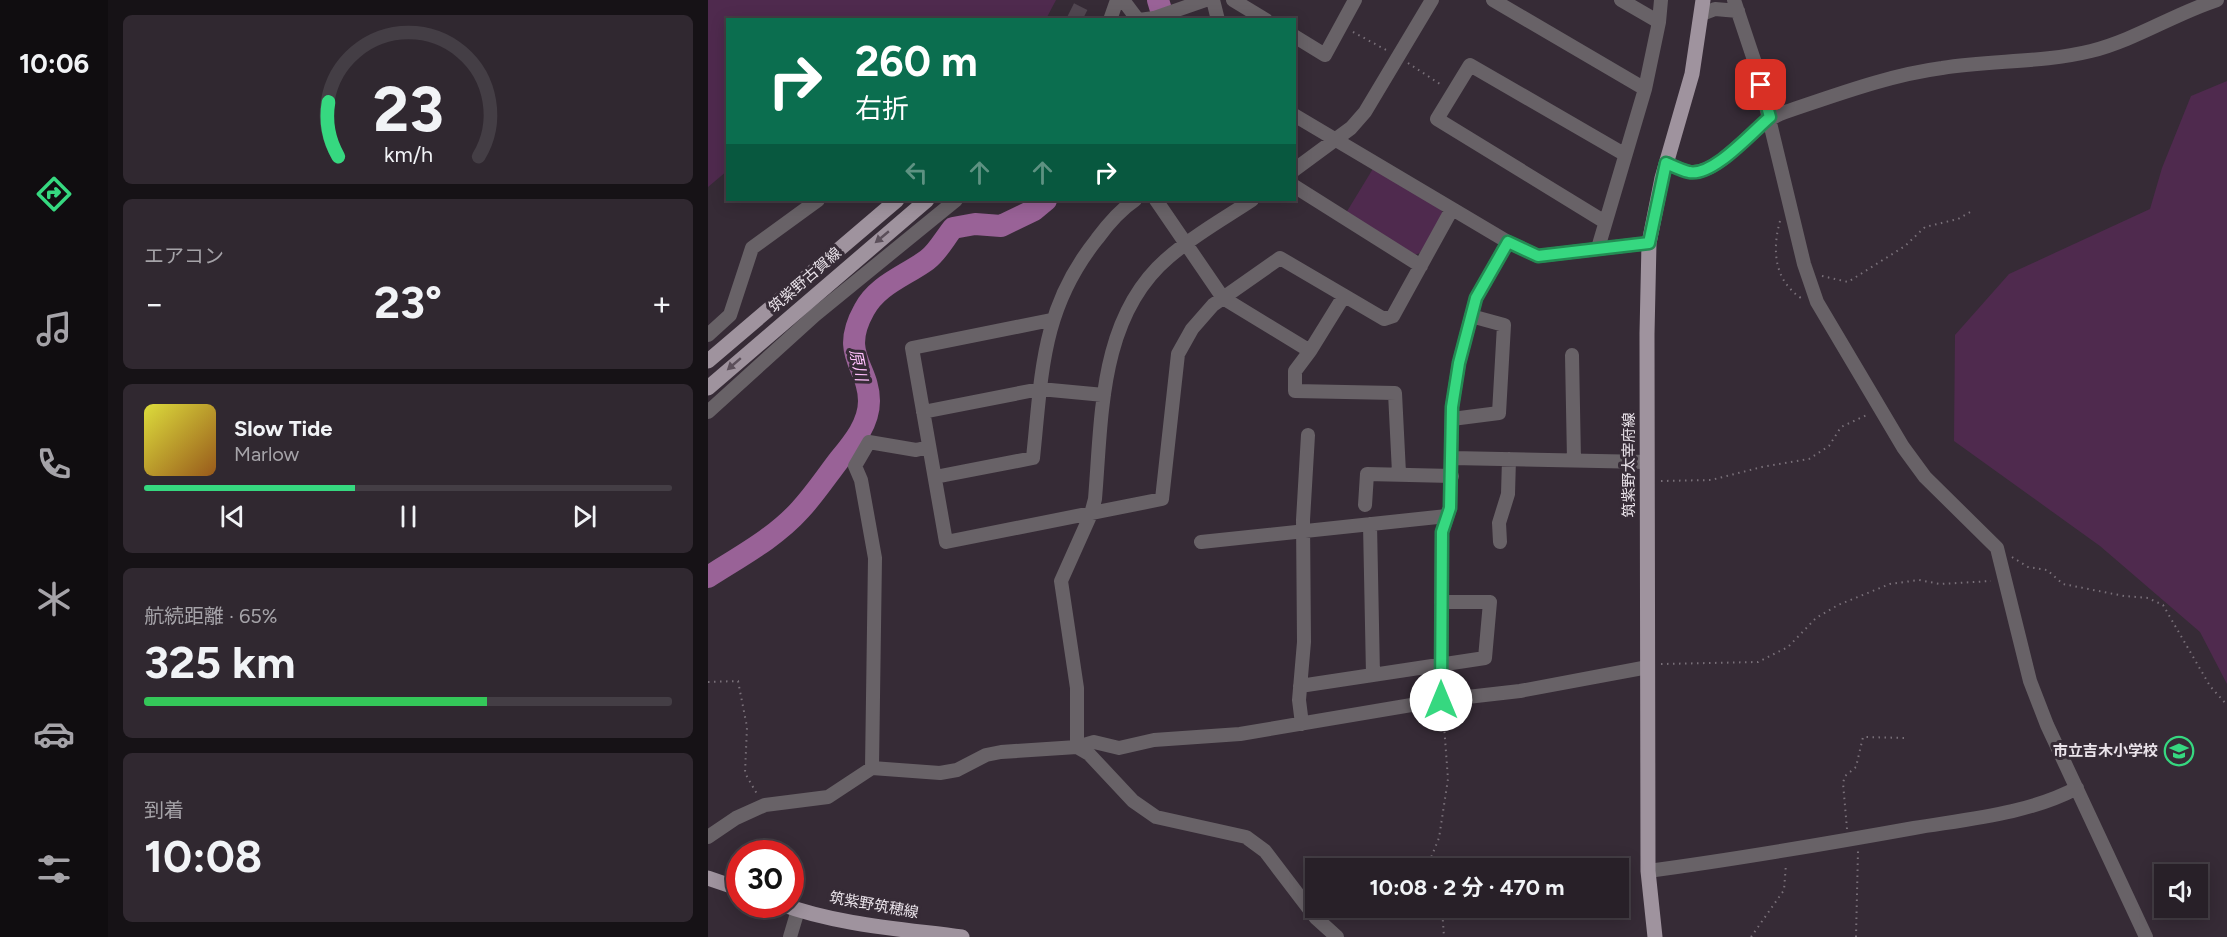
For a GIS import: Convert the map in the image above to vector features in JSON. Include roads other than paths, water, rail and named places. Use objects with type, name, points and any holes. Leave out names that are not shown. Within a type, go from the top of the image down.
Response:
[{"type":"main road","name":"筑紫野太宰府線","points":[[1655,937],[1648,871],[1649,243],[1666,163],[1692,74],[1703,7]]},
{"type":"main road","name":"筑紫野古賀線","points":[[708,361],[896,201]]},
{"type":"main road","name":"筑紫野古賀線","points":[[708,388],[926,201]]},
{"type":"main road","points":[[708,878],[726,885]]},
{"type":"main road","name":"筑紫野筑穂線","points":[[804,911],[880,926],[962,937]]},
{"type":"street","points":[[1110,18],[1117,0]]},
{"type":"street","points":[[1123,0],[1136,18]]},
{"type":"street","points":[[1154,18],[1206,0]]},
{"type":"street","points":[[1213,0],[1218,18]]},
{"type":"street","points":[[1233,0],[1263,18]]},
{"type":"street","points":[[1296,37],[1325,55],[1355,0]]},
{"type":"street","points":[[1296,169],[1336,140],[1365,112],[1432,0]]},
{"type":"street","points":[[1493,0],[1645,89]]},
{"type":"street","points":[[1621,0],[1659,22]]},
{"type":"street","points":[[1598,248],[1645,89],[1659,22],[1661,0]]},
{"type":"street","points":[[1666,163],[1690,172],[1702,170],[1718,162],[1770,117],[1868,85],[1941,68],[2050,59],[2093,51],[2217,0]]},
{"type":"street","points":[[1703,7],[1715,9],[1736,6],[1770,117],[1808,277],[1818,305],[1880,410],[1925,477],[1988,536],[1999,554],[2003,578],[2030,681],[2146,937]]},
{"type":"street","points":[[1605,222],[1437,119],[1470,65],[1624,154]]},
{"type":"street","points":[[1296,116],[1508,242],[1538,256],[1649,243]]},
{"type":"street","points":[[1296,187],[1420,266]]},
{"type":"street","points":[[708,335],[730,315],[752,248],[817,201]]},
{"type":"street","points":[[708,412],[816,315],[955,201]]},
{"type":"street","points":[[935,477],[1033,458],[1044,350],[1051,320],[1080,260],[1124,207],[1133,201]]},
{"type":"street","points":[[1157,201],[1223,298],[1310,351]]},
{"type":"street","points":[[1077,747],[1077,688],[1061,581],[1091,514],[1104,395],[1113,348],[1131,303],[1148,278],[1169,256],[1251,201]]},
{"type":"street","points":[[1051,320],[912,348],[946,542],[1162,499],[1178,354],[1192,329],[1213,305],[1280,258],[1384,319],[1393,316],[1452,209]]},
{"type":"street","points":[[1441,700],[1442,532],[1447,516],[1452,476],[1452,419],[1459,363],[1476,298],[1508,242]]},
{"type":"street","points":[[1344,296],[1295,371],[1295,391],[1395,393],[1399,473]]},
{"type":"street","points":[[1452,419],[1499,413],[1504,325],[1471,316]]},
{"type":"street","points":[[1572,355],[1574,460]]},
{"type":"street","points":[[924,412],[1040,389],[1104,395]]},
{"type":"street","points":[[1302,724],[1300,686],[1304,642],[1303,531],[1308,435]]},
{"type":"street","points":[[872,768],[875,558],[863,490],[855,466],[869,442],[916,450],[929,447]]},
{"type":"street","points":[[1452,458],[1647,462]]},
{"type":"street","points":[[1500,542],[1499,523],[1509,494],[1509,459]]},
{"type":"street","points":[[1365,506],[1367,474],[1452,476]]},
{"type":"street","points":[[1201,542],[1447,516]]},
{"type":"street","points":[[1370,524],[1373,675]]},
{"type":"street","points":[[1300,686],[1485,658],[1490,602],[1441,602]]},
{"type":"street","points":[[708,837],[736,818],[765,805],[828,797],[872,768],[940,773],[957,770],[986,755],[1001,752],[1077,747],[1094,742],[1119,748],[1154,740],[1240,734],[1441,700],[1520,691],[1648,667]]},
{"type":"street","points":[[1077,747],[1089,754],[1133,801],[1156,817],[1221,829],[1246,837],[1259,846],[1279,867],[1316,918],[1337,937]]},
{"type":"street","points":[[1648,871],[1785,852],[2023,807],[2077,788]]},
{"type":"street","points":[[790,937],[796,918]]},
{"type":"waterway","name":"原川","points":[[1158,0],[1163,18]]},
{"type":"waterway","name":"原川","points":[[708,577],[756,546],[790,520],[815,492],[859,433],[866,418],[869,401],[865,378],[857,359],[854,338],[864,310],[876,294],[931,257],[953,228],[975,224],[1001,226],[1034,210],[1045,201]]},
{"type":"tunnel","points":[[1075,18],[1084,0]]},
{"type":"place","name":"市立吉木小学校","points":[[2179,751]]}]
